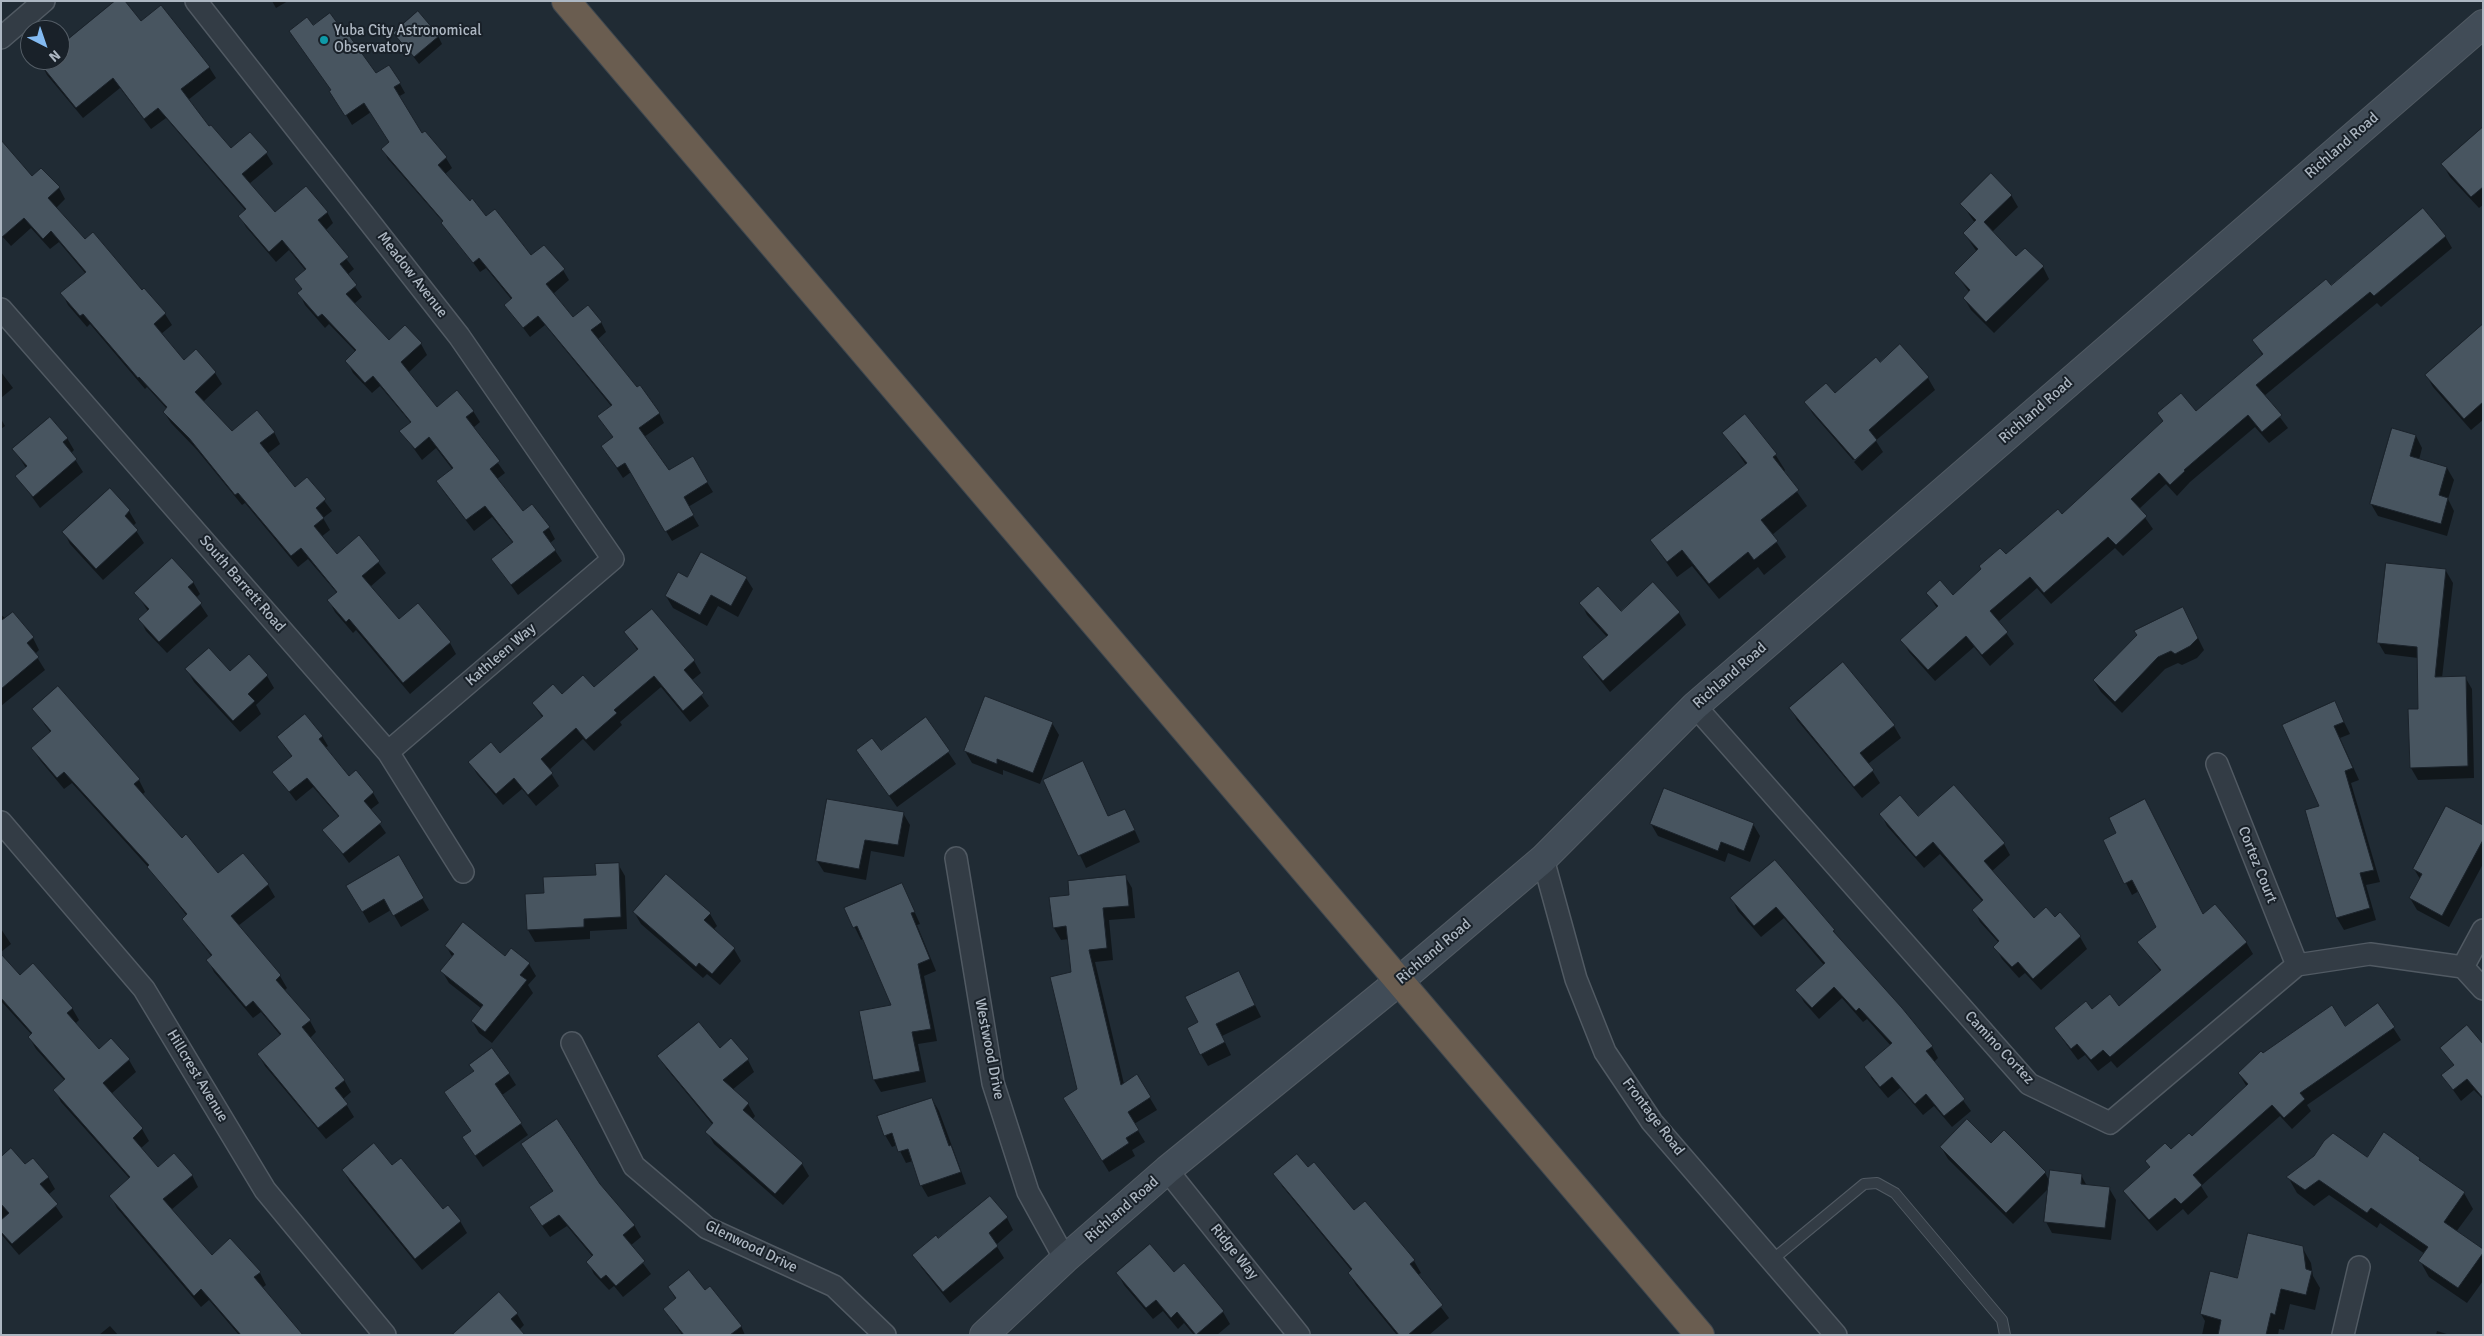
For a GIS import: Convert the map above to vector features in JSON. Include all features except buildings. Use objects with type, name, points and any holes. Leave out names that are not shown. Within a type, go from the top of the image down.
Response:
[{"type":"highway","points":[[566,1],[1700,1335]]},
{"type":"street","points":[[1,38],[44,1]]},
{"type":"street","name":"Meadow Avenue","points":[[196,1],[459,336],[614,559]]},
{"type":"street","name":"Richland Road","points":[[984,1335],[1065,1259],[1167,1170],[1398,982],[1543,859],[1695,706],[2483,24]]},
{"type":"street","name":"South Barrett Road","points":[[1,309],[388,752],[463,872]]},
{"type":"street","name":"Kathleen Way","points":[[388,752],[614,559]]},
{"type":"street","name":"Camino Cortez","points":[[1695,706],[2029,1084],[2110,1123],[2297,965]]},
{"type":"street","name":"Cortez Court","points":[[2217,764],[2297,965]]},
{"type":"street","name":"Hillcrest Avenue","points":[[1,822],[144,989],[265,1190],[385,1335]]},
{"type":"street","name":"Westwood Drive","points":[[956,858],[993,1083],[1028,1192],[1065,1259]]},
{"type":"street","name":"Frontage Road","points":[[1543,859],[1576,979],[1605,1052],[1652,1122],[1836,1335]]},
{"type":"street","points":[[2463,966],[2483,930]]},
{"type":"street","points":[[2297,965],[2370,954],[2463,966],[2483,989]]},
{"type":"street","name":"Glenwood Drive","points":[[572,1043],[634,1166],[707,1228],[834,1286],[885,1335]]},
{"type":"street","name":"Ridge Way","points":[[1167,1170],[1299,1335]]},
{"type":"street","points":[[2343,1335],[2359,1266]]},
{"type":"lane","points":[[1772,1260],[1864,1184],[1877,1183],[1895,1193],[2002,1320],[2004,1335]]},
{"type":"place","name":"Yuba City Astronomical Observatory","points":[[324,40]]}]
